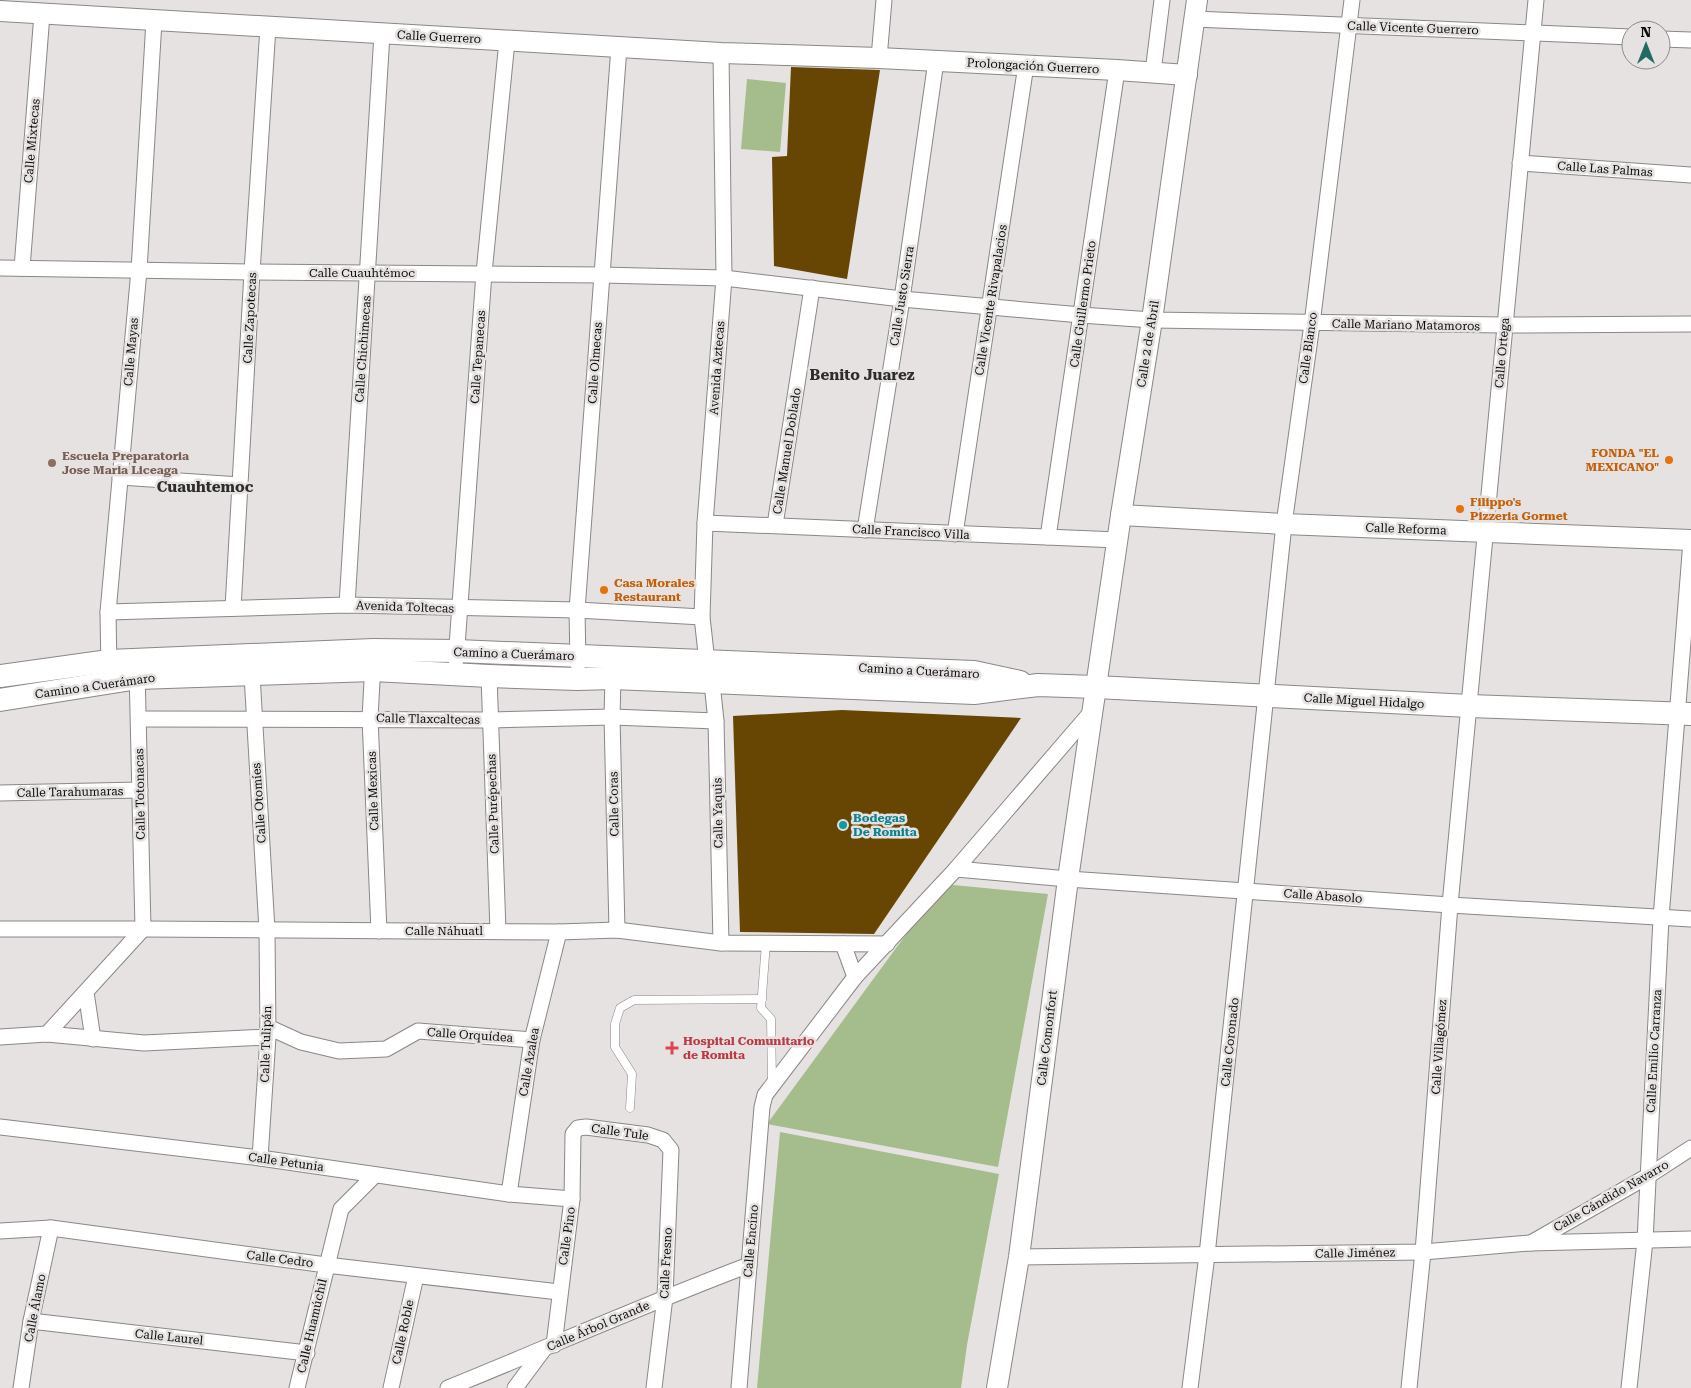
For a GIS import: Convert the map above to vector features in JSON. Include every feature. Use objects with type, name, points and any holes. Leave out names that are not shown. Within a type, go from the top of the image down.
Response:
[{"type":"main road","name":"Camino a Cuerámaro","points":[[137,669],[252,675],[457,651],[578,657],[710,672]]},
{"type":"main road","name":"Camino a Cuerámaro","points":[[0,676],[373,660],[454,674],[489,676],[577,679],[710,672],[974,672],[1038,685]]},
{"type":"main road","name":"Camino a Cuerámaro","points":[[0,700],[109,671]]},
{"type":"main road","name":"Calle Miguel Hidalgo","points":[[1038,685],[1469,706],[1684,714]]},
{"type":"street","points":[[879,58],[884,0]]},
{"type":"street","points":[[1153,72],[1162,0]]},
{"type":"street","name":"Calle Blanco","points":[[1266,696],[1284,524],[1312,324],[1352,0]]},
{"type":"street","name":"Calle Ortega","points":[[1469,706],[1536,0]]},
{"type":"street","name":"Calle Vicente Guerrero","points":[[1195,9],[1349,25],[1621,36]]},
{"type":"street","name":"Calle 2 de Abril","points":[[1096,687],[1152,320],[1195,9]]},
{"type":"street","name":"Calle Guerrero","points":[[0,11],[721,53],[879,58]]},
{"type":"street","name":"Calle Mixtecas","points":[[22,268],[42,14]]},
{"type":"street","name":"Calle Mayas","points":[[109,671],[108,612],[139,270],[154,21]]},
{"type":"street","name":"Calle Zapotecas","points":[[233,608],[268,27]]},
{"type":"street","name":"Calle Chichimecas","points":[[347,605],[382,34]]},
{"type":"street","points":[[1671,39],[1691,40]]},
{"type":"street","name":"Calle Tepanecas","points":[[454,674],[484,273],[508,41]]},
{"type":"street","name":"Calle Olmecas","points":[[577,679],[577,610],[619,47]]},
{"type":"street","name":"Avenida Aztecas","points":[[710,672],[702,617],[705,524],[724,278],[721,53]]},
{"type":"street","name":"Prolongación Guerrero","points":[[879,58],[1187,75]]},
{"type":"street","name":"Calle Justo Sierra","points":[[865,530],[902,299],[936,61]]},
{"type":"street","name":"Calle Vicente Rivapalacios","points":[[955,534],[1026,65]]},
{"type":"street","name":"Calle Guillermo Prieto","points":[[1048,537],[1117,70]]},
{"type":"street","name":"Calle Las Palmas","points":[[1520,163],[1691,175]]},
{"type":"street","name":"Calle Cuauhtémoc","points":[[0,268],[484,273],[724,278],[902,299]]},
{"type":"street","name":"Calle Manuel Doblado","points":[[775,525],[812,288]]},
{"type":"street","name":"Calle Mariano Matamoros","points":[[902,299],[1081,316],[1152,320],[1312,324],[1691,324]]},
{"type":"street","points":[[120,477],[240,484]]},
{"type":"street","name":"Calle Reforma","points":[[1121,514],[1284,524],[1691,540]]},
{"type":"street","name":"Calle Francisco Villa","points":[[705,524],[775,525],[1118,540]]},
{"type":"street","name":"Calle Emilio Carranza","points":[[1629,1388],[1645,1241],[1661,918],[1684,714],[1691,540]]},
{"type":"street","name":"Avenida Toltecas","points":[[108,612],[347,605],[577,610],[702,617]]},
{"type":"street","name":"Calle Mexicas","points":[[373,660],[370,718],[379,931]]},
{"type":"street","name":"Calle Totonacas","points":[[137,669],[143,928]]},
{"type":"street","name":"Calle Yaquis","points":[[710,672],[716,721],[721,943]]},
{"type":"street","name":"Calle Otomíes","points":[[252,675],[266,930]]},
{"type":"street","name":"Calle Purépechas","points":[[489,676],[498,931]]},
{"type":"street","name":"Calle Coras","points":[[614,678],[612,717],[617,930]]},
{"type":"street","name":"Calle Comonfort","points":[[997,1388],[1019,1257],[1068,879],[1096,687]]},
{"type":"street","name":"Calle Coronado","points":[[1190,1388],[1207,1255],[1266,696]]},
{"type":"street","name":"Calle Villagómez","points":[[1409,1388],[1423,1252],[1450,906],[1469,706]]},
{"type":"street","points":[[769,1090],[855,977],[956,869],[1092,710]]},
{"type":"street","name":"Calle Tlaxcaltecas","points":[[139,719],[370,718],[490,720],[612,717],[716,721]]},
{"type":"street","name":"Calle Tarahumaras","points":[[0,793],[140,790]]},
{"type":"street","name":"Calle Abasolo","points":[[956,869],[1068,879],[1450,906],[1691,919]]},
{"type":"street","points":[[47,1034],[143,928]]},
{"type":"street","name":"Calle Náhuatl","points":[[0,929],[143,928],[559,932],[617,930],[721,943],[887,944]]},
{"type":"street","name":"Calle Tulipán","points":[[260,1158],[268,1032],[266,930]]},
{"type":"street","name":"Calle Azalea","points":[[509,1194],[532,1040],[559,932]]},
{"type":"street","points":[[843,944],[855,977]]},
{"type":"street","points":[[86,992],[93,1039]]},
{"type":"street","name":"Calle Orquídea","points":[[0,1037],[47,1034],[144,1043],[268,1032],[338,1052],[386,1048],[418,1031],[532,1040]]},
{"type":"street","name":"Calle Encino","points":[[737,1387],[762,1107],[769,1090]]},
{"type":"street","name":"Calle Petunia","points":[[0,1127],[260,1158],[509,1194],[572,1200]]},
{"type":"street","name":"Calle Tule","points":[[578,1128],[586,1127],[648,1134],[663,1140]]},
{"type":"street","name":"Calle Pino","points":[[549,1347],[572,1200],[573,1134],[578,1128]]},
{"type":"street","name":"Calle Fresno","points":[[654,1388],[665,1297],[671,1150],[663,1140]]},
{"type":"street","name":"Calle Cándido Navarro","points":[[1530,1243],[1648,1176],[1691,1148]]},
{"type":"street","name":"Calle Huamúchil","points":[[297,1388],[341,1209],[375,1175]]},
{"type":"street","name":"Calle Cedro","points":[[0,1231],[51,1228],[326,1265],[559,1292]]},
{"type":"street","name":"Calle Álamo","points":[[21,1388],[31,1322],[51,1228]]},
{"type":"street","name":"Calle Jiménez","points":[[1019,1257],[1423,1252],[1530,1243],[1691,1239]]},
{"type":"street","name":"Calle Árbol Grande","points":[[448,1388],[665,1297],[749,1265]]},
{"type":"street","name":"Calle Roble","points":[[391,1388],[416,1276]]},
{"type":"street","name":"Calle Laurel","points":[[31,1322],[307,1353]]},
{"type":"street","points":[[515,1388],[549,1347]]},
{"type":"lane","name":"Calle Encino","points":[[766,943],[761,1008],[771,1019],[769,1090]]},
{"type":"lane","points":[[630,1108],[632,1074],[615,1047],[615,1024],[620,1008],[634,1000],[762,999]]},
{"type":"green space","points":[[747,79],[786,83],[780,152],[741,149]]},
{"type":"green space","points":[[943,884],[1048,894],[998,1167],[767,1124]]},
{"type":"green space","points":[[780,1132],[999,1174],[967,1345],[961,1388],[757,1388]]},
{"type":"building","points":[[791,67],[880,70],[847,279],[774,266],[772,157],[787,156]]},
{"type":"building","name":"Bodegas De Romita","points":[[842,710],[1021,718],[874,934],[740,932],[733,716]]},
{"type":"place","name":"FONDA \"EL MEXICANO\"","points":[[1669,460]]},
{"type":"place","name":"Escuela Preparatoria Jose Maria Liceaga","points":[[52,463]]},
{"type":"place","name":"Filippo's Pizzeria Gormet","points":[[1460,509]]},
{"type":"place","name":"Casa Morales Restaurant","points":[[604,590]]},
{"type":"place","name":"Bodegas De Romita","points":[[843,825]]},
{"type":"place","name":"Hospital Comunitario de Romita","points":[[672,1048]]},
{"type":"district","name":"Benito Juarez","points":[[862,375]]},
{"type":"district","name":"Cuauhtemoc","points":[[205,487]]}]
